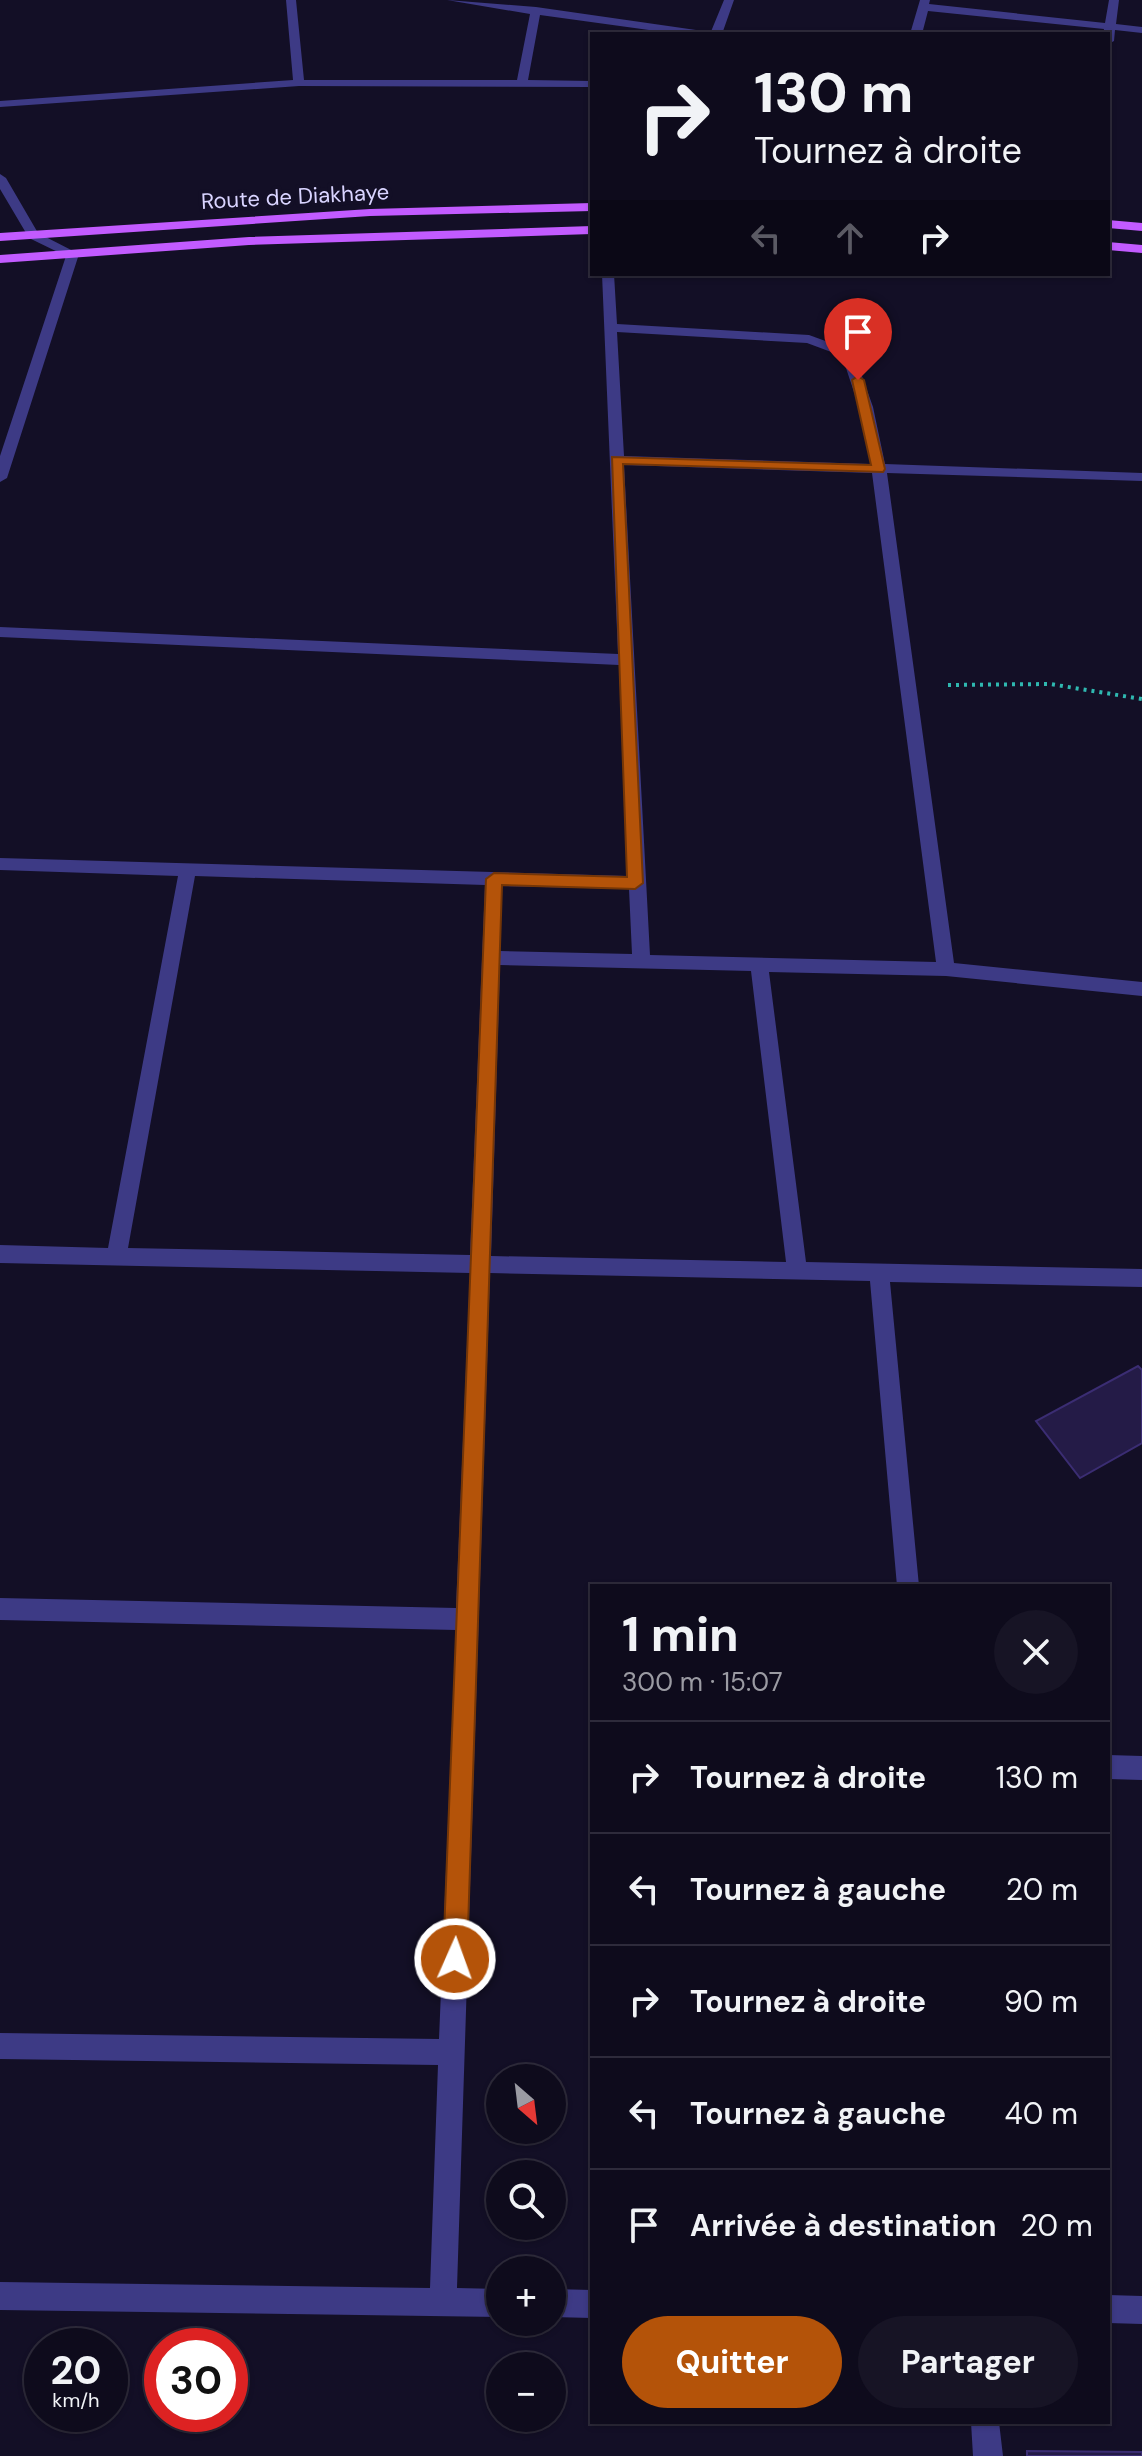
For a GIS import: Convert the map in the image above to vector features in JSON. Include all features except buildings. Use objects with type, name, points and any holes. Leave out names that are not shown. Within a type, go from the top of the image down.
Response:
[{"type":"main road","name":"Route de Diakhaye","points":[[0,237],[287,215],[479,206],[590,207]]},
{"type":"main road","points":[[1110,224],[1142,227]]},
{"type":"main road","name":"Route de Diakhaye","points":[[0,259],[249,241],[590,230]]},
{"type":"main road","points":[[1110,246],[1142,249]]},
{"type":"street","points":[[291,0],[299,83]]},
{"type":"street","points":[[452,0],[514,3],[536,10],[689,32]]},
{"type":"street","points":[[717,32],[729,0]]},
{"type":"street","points":[[1109,32],[1114,0]]},
{"type":"street","points":[[917,32],[924,3],[1142,30]]},
{"type":"street","points":[[522,84],[536,10]]},
{"type":"street","points":[[0,104],[299,83],[590,84]]},
{"type":"street","points":[[0,178],[33,235],[73,254],[0,478]]},
{"type":"street","points":[[608,276],[641,961]]},
{"type":"street","points":[[611,328],[809,339],[848,354],[858,380],[878,469],[910,685],[946,969]]},
{"type":"street","points":[[617,460],[1142,477]]},
{"type":"street","points":[[0,632],[626,660]]},
{"type":"street","points":[[0,864],[635,883]]},
{"type":"street","points":[[116,1257],[188,869]]},
{"type":"street","points":[[443,2302],[494,879]]},
{"type":"street","points":[[492,958],[946,969],[1142,989]]},
{"type":"street","points":[[759,965],[797,1270]]},
{"type":"street","points":[[0,1254],[1142,1278]]},
{"type":"street","points":[[879,1273],[908,1584]]},
{"type":"street","points":[[0,1609],[466,1619]]},
{"type":"street","points":[[1110,1767],[1142,1768]]},
{"type":"street","points":[[0,2046],[452,2052]]},
{"type":"street","points":[[0,2296],[486,2303]]},
{"type":"street","points":[[566,2303],[590,2304]]},
{"type":"street","points":[[1110,2309],[1142,2310]]},
{"type":"street","points":[[985,2424],[988,2456]]},
{"type":"path","points":[[910,685],[1050,684],[1142,699]]},
{"type":"route","points":[[455,1959],[494,879],[635,883],[617,460],[878,469],[858,380]]}]
